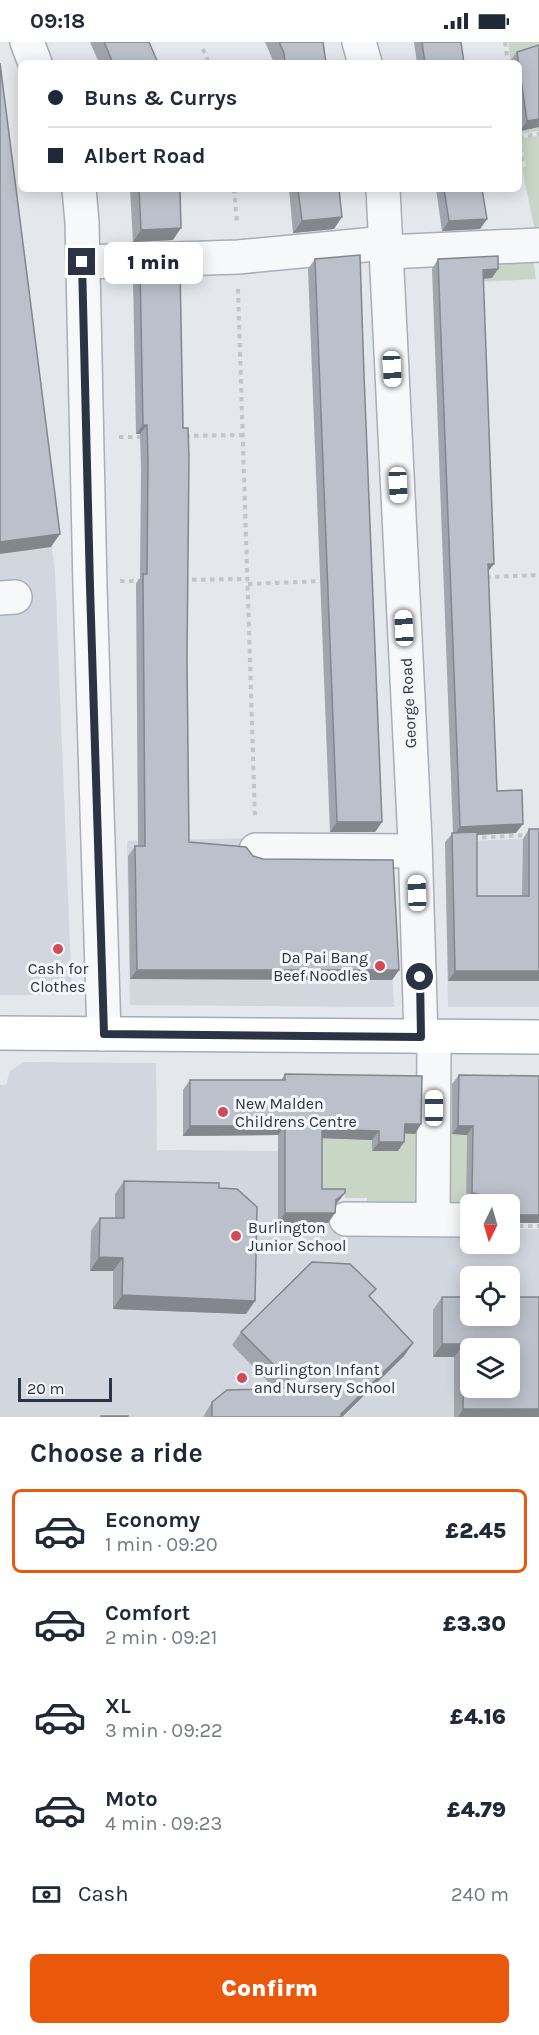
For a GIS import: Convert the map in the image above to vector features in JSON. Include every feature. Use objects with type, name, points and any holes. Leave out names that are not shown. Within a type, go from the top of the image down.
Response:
[{"type":"main road","points":[[0,1033],[539,1037]]},
{"type":"street","points":[[27,42],[34,60]]},
{"type":"street","points":[[359,42],[364,60]]},
{"type":"street","points":[[79,192],[104,1034]]},
{"type":"street","name":"George Road","points":[[383,192],[415,851],[428,1037],[433,1219]]},
{"type":"street","points":[[82,262],[238,257],[387,248],[539,245]]},
{"type":"street","points":[[256,850],[415,851]]},
{"type":"street","points":[[346,1219],[460,1220]]},
{"type":"path","points":[[505,42],[508,60]]},
{"type":"path","points":[[203,49],[208,60]]},
{"type":"path","points":[[522,137],[539,134]]},
{"type":"path","points":[[522,154],[524,164]]},
{"type":"path","points":[[234,192],[256,850]]},
{"type":"path","points":[[182,436],[242,435]]},
{"type":"path","points":[[86,438],[146,437]]},
{"type":"path","points":[[482,578],[539,575]]},
{"type":"path","points":[[179,580],[331,580]]},
{"type":"path","points":[[90,582],[146,581]]},
{"type":"path","points":[[471,838],[539,835]]},
{"type":"path","points":[[520,1226],[539,1226]]},
{"type":"shaded area","points":[[0,137],[55,572],[72,995],[0,995]]},
{"type":"shaded area","points":[[259,838],[386,865],[394,1007],[130,1005],[127,841]]},
{"type":"shaded area","points":[[539,838],[539,1007],[448,1007],[445,842]]},
{"type":"shaded area","name":"Burlington Junior School","points":[[24,1062],[156,1063],[157,1150],[278,1151],[279,1223],[460,1229],[460,1254],[520,1254],[520,1229],[539,1229],[539,1417],[0,1417],[0,1085],[6,1085],[10,1071]]},
{"type":"green space","points":[[508,42],[539,42],[539,131],[522,134],[522,60],[511,60]]},
{"type":"green space","points":[[539,136],[539,237],[535,232],[522,167],[526,166],[522,138]]},
{"type":"green space","points":[[532,253],[536,279],[477,282],[490,254]]},
{"type":"green space","points":[[447,1127],[467,1128],[466,1194],[460,1194],[460,1215],[438,1215]]},
{"type":"green space","points":[[316,1128],[372,1129],[372,1151],[400,1132],[429,1132],[428,1215],[367,1214],[367,1198],[345,1198],[345,1193],[316,1192]]},
{"type":"building","points":[[104,42],[149,42],[157,60],[112,60]]},
{"type":"building","points":[[279,42],[323,42],[326,60],[285,60]]},
{"type":"building","points":[[422,42],[461,42],[464,60],[425,60]]},
{"type":"building","points":[[539,45],[539,119],[527,121],[522,86],[522,60],[518,60],[517,52]]},
{"type":"building","points":[[0,63],[60,534],[0,542]]},
{"type":"building","points":[[139,192],[180,192],[181,228],[141,230]]},
{"type":"building","points":[[298,192],[339,192],[342,217],[302,221]]},
{"type":"building","points":[[444,192],[482,192],[487,219],[449,221]]},
{"type":"building","points":[[360,255],[382,822],[337,822],[315,259]]},
{"type":"building","points":[[498,256],[498,269],[483,270],[494,564],[488,564],[497,791],[522,790],[523,824],[460,827],[438,259]]},
{"type":"building","points":[[180,268],[183,428],[188,428],[189,458],[187,658],[189,842],[246,847],[253,856],[263,859],[393,860],[399,970],[137,970],[135,846],[145,846],[143,574],[147,574],[148,460],[147,425],[143,425],[140,269]]},
{"type":"building","points":[[529,829],[539,829],[539,971],[455,971],[452,833],[477,832],[477,896],[529,896]]},
{"type":"building","points":[[285,1074],[422,1076],[421,1124],[405,1124],[404,1142],[379,1142],[379,1131],[322,1129],[322,1189],[345,1189],[345,1193],[336,1200],[335,1213],[285,1213],[285,1126],[190,1126],[190,1080],[285,1080]]},
{"type":"building","points":[[459,1075],[539,1076],[539,1215],[520,1215],[520,1194],[472,1193],[473,1126],[458,1126]]},
{"type":"building","points":[[124,1181],[219,1183],[219,1188],[237,1189],[257,1207],[255,1301],[122,1295],[123,1258],[99,1257],[100,1218],[124,1218]]},
{"type":"building","points":[[312,1262],[350,1264],[376,1289],[369,1296],[413,1343],[341,1414],[341,1417],[212,1417],[212,1402],[227,1390],[297,1388],[241,1332]]},
{"type":"building","points":[[442,1297],[460,1297],[460,1326],[520,1326],[520,1297],[539,1297],[539,1409],[463,1409],[463,1398],[520,1398],[520,1338],[460,1338],[460,1344],[442,1344]]},
{"type":"building","points":[[128,1416],[128,1417],[101,1417]]},
{"type":"place","name":"Cash for Clothes","points":[[58,949]]},
{"type":"place","name":"Da Pai Bang Beef Noodles","points":[[380,966]]},
{"type":"place","name":"New Malden Childrens Centre","points":[[223,1112]]},
{"type":"place","name":"Burlington Junior School","points":[[236,1236]]},
{"type":"place","name":"Burlington Infant and Nursery School","points":[[242,1378]]},
{"type":"route","points":[[82,262],[104,1034],[421,1037],[420,977]]}]
